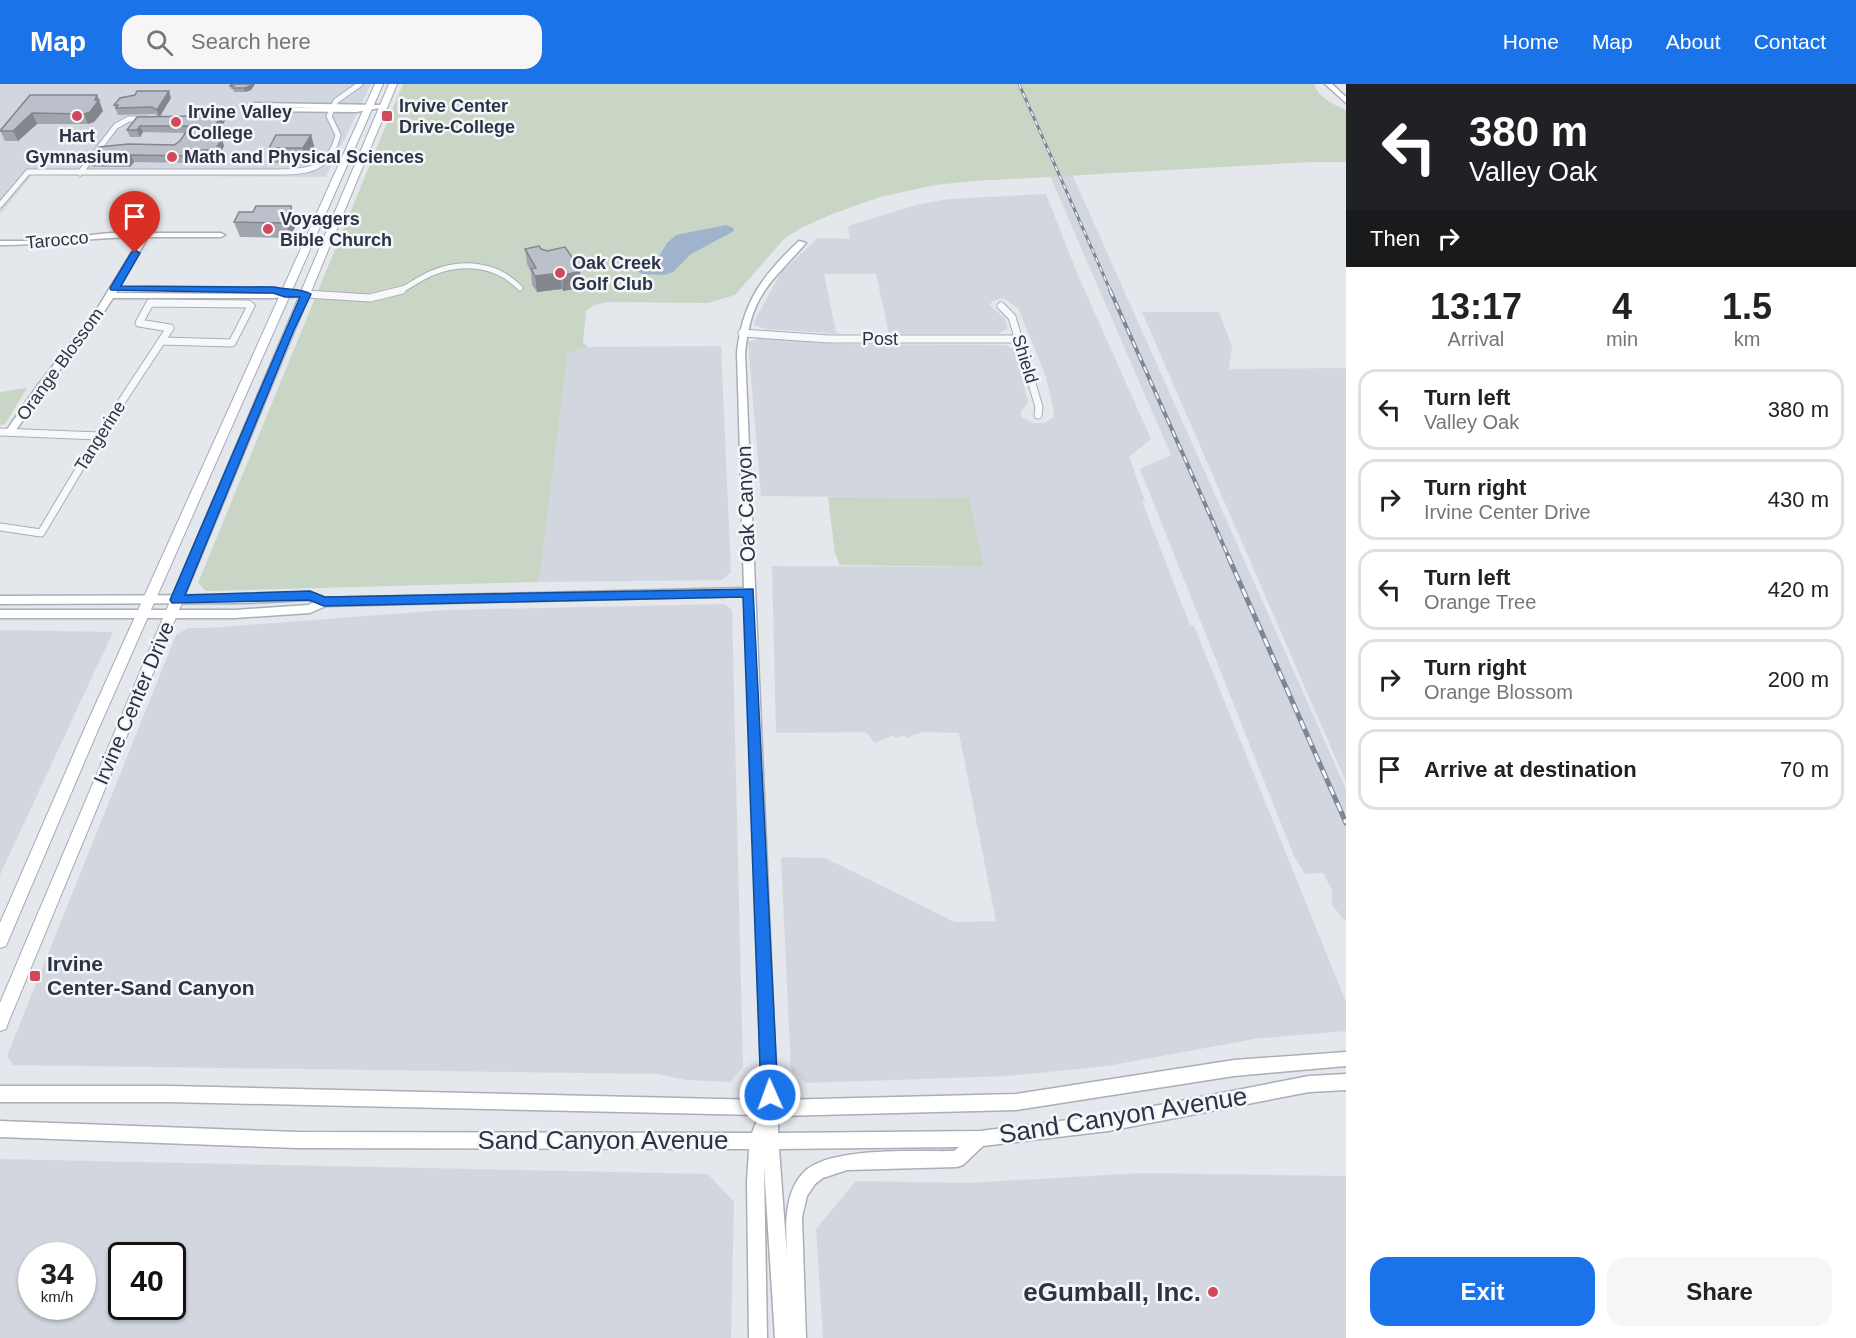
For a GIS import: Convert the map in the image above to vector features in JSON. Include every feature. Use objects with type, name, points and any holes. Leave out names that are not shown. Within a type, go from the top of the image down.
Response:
[{"type":"main road","name":"Irvine Center Drive","points":[[0,941],[379,84]]},
{"type":"main road","name":"Irvine Center Drive","points":[[0,1023],[393,84]]},
{"type":"street","points":[[0,205],[28,172],[304,171],[321,165],[332,155],[338,135],[329,116],[338,99],[360,84]]},
{"type":"street","points":[[1328,84],[1339,88],[1346,101]]},
{"type":"street","points":[[333,108],[254,105],[251,110],[382,107]]},
{"type":"street","points":[[80,173],[119,123],[129,119],[155,119]]},
{"type":"street","name":"Tarocco","points":[[0,243],[30,243],[111,235],[221,236]]},
{"type":"street","name":"Orange Blossom","points":[[11,431],[112,292],[146,235]]},
{"type":"street","name":"Oak Canyon","points":[[765,1141],[770,1108],[749,592],[742,333],[748,311],[757,293],[784,259],[802,243]]},
{"type":"street","points":[[112,292],[388,296],[431,273],[464,266],[482,266],[503,273],[515,280],[520,288]]},
{"type":"street","points":[[150,303],[248,304],[251,306],[232,343],[162,341],[170,328],[139,323],[150,303]]},
{"type":"street","name":"Shield","points":[[1001,306],[1012,317],[1039,407],[1038,415]]},
{"type":"street","name":"Post","points":[[742,333],[829,339],[1018,339]]},
{"type":"street","name":"Tangerine","points":[[0,527],[41,533],[99,436],[162,341]]},
{"type":"street","points":[[0,432],[99,436]]},
{"type":"street","points":[[0,600],[177,600],[310,596],[324,602],[749,592]]},
{"type":"street","points":[[0,614],[235,614],[310,609],[324,602]]},
{"type":"street","name":"Sand Canyon Avenue","points":[[0,1094],[170,1094],[770,1108],[1016,1102],[1234,1068],[1346,1059]]},
{"type":"street","name":"Sand Canyon Avenue","points":[[0,1129],[297,1140],[980,1139],[1108,1123],[1310,1084],[1346,1082]]},
{"type":"street","points":[[797,1338],[794,1217],[800,1193],[809,1178],[819,1171],[847,1162],[957,1159],[980,1139]]},
{"type":"street","points":[[758,1338],[755,1182],[765,1141]]},
{"type":"street","points":[[765,1141],[772,1175],[784,1338]]},
{"type":"shaded area","name":"Irvine Valley College","points":[[0,84],[371,84],[326,177],[32,175],[0,214]]},
{"type":"shaded area","points":[[1010,84],[1032,84],[1346,789],[1346,922],[1332,905],[1332,890],[1323,873],[1305,874],[1294,856],[1140,469],[1171,455]]},
{"type":"shaded area","points":[[1046,194],[1077,273],[1151,439],[1129,457],[1145,501],[1142,501],[1190,625],[1194,626],[1346,1002],[1346,1031],[1254,1039],[1107,1066],[1008,1076],[806,1083],[791,1070],[781,857],[825,858],[955,922],[996,921],[959,733],[922,732],[906,738],[904,735],[896,738],[894,735],[875,743],[866,732],[776,733],[772,566],[984,567],[967,498],[761,496],[748,342],[760,338],[838,344],[1006,345],[1015,350],[1028,402],[1021,412],[1021,417],[1033,423],[1044,423],[1053,418],[1054,412],[1046,377],[1018,308],[1003,298],[989,305],[1004,317],[1006,323],[1007,329],[997,334],[889,334],[876,274],[824,274],[836,332],[840,334],[766,329],[754,325],[781,272],[818,238],[850,239],[848,226],[916,205],[949,199]]},
{"type":"shaded area","points":[[1142,312],[1219,312],[1232,346],[1229,369],[1346,368],[1346,782]]},
{"type":"shaded area","points":[[721,346],[731,572],[722,580],[539,582],[568,353],[588,347]]},
{"type":"shaded area","points":[[725,604],[732,610],[743,1067],[730,1082],[687,1080],[657,1074],[13,1065],[7,1056],[176,635],[188,628],[446,610]]},
{"type":"shaded area","points":[[0,630],[113,632],[0,875]]},
{"type":"shaded area","points":[[0,1159],[708,1174],[734,1202],[731,1338],[0,1338]]},
{"type":"shaded area","points":[[1143,1173],[1346,1176],[1346,1338],[823,1338],[816,1229],[856,1181],[967,1183]]},
{"type":"green space","points":[[403,84],[1314,84],[1323,97],[1346,110],[1346,162],[974,181],[935,185],[880,197],[832,214],[801,228],[784,239],[735,295],[708,303],[608,302],[594,305],[586,311],[583,342],[588,347],[568,353],[539,582],[206,591],[198,583]]},
{"type":"green space","points":[[27,388],[5,424],[0,425],[0,392]]},
{"type":"green space","points":[[828,497],[969,498],[984,567],[840,565],[835,553]]},
{"type":"water","points":[[726,225],[734,231],[691,254],[673,272],[664,275],[643,274],[634,270],[636,266],[658,258],[667,243],[676,235]]},
{"type":"building","points":[[231,84],[251,84],[244,88],[233,88]]},
{"type":"building","points":[[137,91],[169,91],[157,110],[152,107],[116,108],[118,105],[114,105],[120,98],[135,95]]},
{"type":"building","points":[[30,95],[97,95],[95,100],[99,100],[90,112],[84,114],[32,113],[13,131],[0,131]]},
{"type":"building","points":[[200,110],[225,111],[206,139],[222,139],[215,150],[202,150],[196,156],[131,155],[127,160],[89,160],[99,147],[128,144],[174,145],[180,141],[190,126],[140,126],[137,130],[127,130],[137,117],[193,116]]},
{"type":"building","points":[[276,135],[311,135],[303,148],[269,148]]},
{"type":"building","points":[[256,206],[291,206],[291,212],[286,223],[234,222],[239,212],[253,212]]},
{"type":"building","points":[[539,246],[547,251],[565,247],[580,269],[577,270],[578,272],[562,275],[560,273],[535,276],[531,269],[536,268],[525,249]]},
{"type":"railway","points":[[1019,84],[1111,292]]},
{"type":"railway","points":[[1110,290],[1229,558]]},
{"type":"railway","points":[[1228,556],[1346,823]]},
{"type":"place","name":"Hart Gymnasium","points":[[77,116]]},
{"type":"place","name":"Irvive Center Drive-College","points":[[387,116]]},
{"type":"place","name":"Irvine Valley College","points":[[176,122]]},
{"type":"place","name":"Math and Physical Sciences","points":[[172,157]]},
{"type":"place","name":"Voyagers Bible Church","points":[[268,229]]},
{"type":"place","name":"Oak Creek Golf Club","points":[[560,273]]},
{"type":"place","name":"Irvine Center-Sand Canyon","points":[[35,976]]},
{"type":"place","name":"eGumball, Inc.","points":[[1213,1292]]},
{"type":"route","points":[[135,253],[114,288],[274,290],[285,294],[306,294],[177,600],[310,596],[324,602],[749,592],[770,1095]]}]
